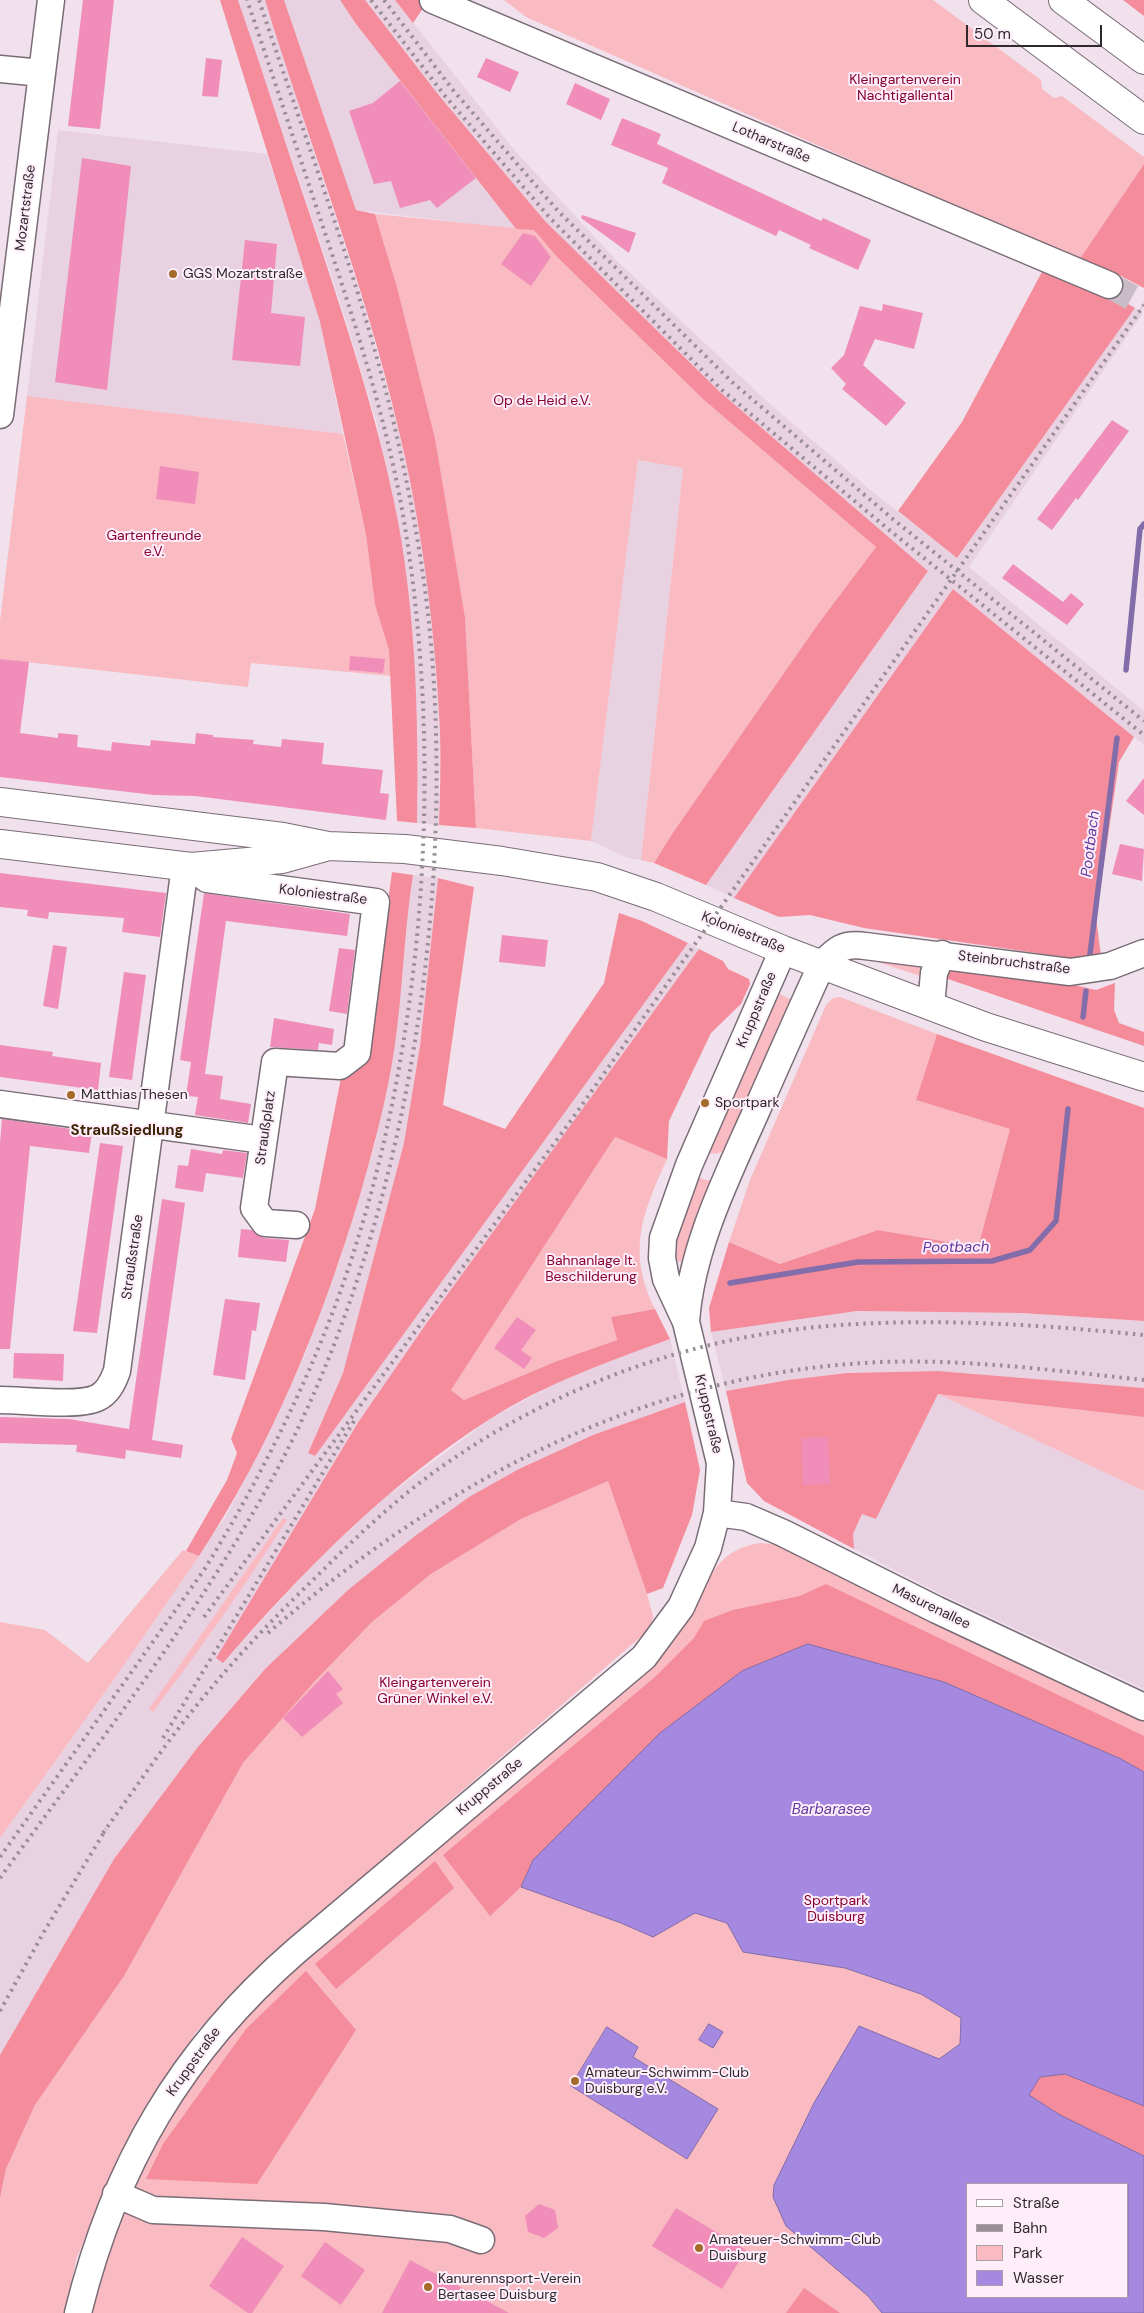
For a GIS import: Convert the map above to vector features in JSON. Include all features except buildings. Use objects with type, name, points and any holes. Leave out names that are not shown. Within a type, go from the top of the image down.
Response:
[{"type":"main road","points":[[983,0],[1144,120]]},
{"type":"main road","points":[[1063,0],[1144,60]]},
{"type":"main road","name":"Koloniestraße","points":[[0,802],[283,837],[328,846],[425,852],[502,861],[597,877],[656,897],[783,950],[986,1027],[1144,1077]]},
{"type":"main road","name":"Koloniestraße","points":[[0,844],[188,867],[282,859],[328,846]]},
{"type":"street","name":"Mozartstraße","points":[[0,415],[9,264],[42,73],[51,0]]},
{"type":"street","name":"Lotharstraße","points":[[433,0],[1109,285]]},
{"type":"street","points":[[0,69],[42,73]]},
{"type":"street","name":"Koloniestraße","points":[[188,867],[207,878],[216,880],[376,902],[356,1053],[340,1066]]},
{"type":"street","name":"Straußstraße","points":[[0,1400],[80,1402],[98,1398],[109,1388],[118,1371],[188,867]]},
{"type":"street","name":"Steinbruchstraße","points":[[822,964],[837,948],[853,944],[1070,972],[1110,966],[1144,952]]},
{"type":"street","name":"Kruppstraße","points":[[78,2313],[89,2268],[116,2194],[145,2132],[183,2075],[225,2020],[271,1973],[644,1657],[681,1607],[708,1548],[717,1513],[720,1463],[686,1322],[666,1279],[662,1258],[663,1238],[690,1165],[783,950]]},
{"type":"street","name":"Steinbruchstraße","points":[[931,1006],[934,973],[942,954]]},
{"type":"street","name":"Kruppstraße","points":[[686,1322],[688,1298],[706,1230],[731,1168],[822,964]]},
{"type":"street","name":"Straußplatz","points":[[296,1225],[265,1223],[254,1208],[275,1062],[340,1066]]},
{"type":"street","points":[[0,1104],[263,1140]]},
{"type":"street","name":"Masurenallee","points":[[717,1513],[746,1517],[783,1533],[937,1610],[1144,1707]]},
{"type":"street","points":[[116,2194],[153,2210],[324,2217],[450,2229],[480,2240]]},
{"type":"shaded area","points":[[220,0],[238,0],[348,330],[381,444],[398,521],[409,596],[417,709],[417,823],[397,821],[389,650],[375,605],[366,535],[320,322]]},
{"type":"shaded area","points":[[238,0],[265,0],[362,299],[397,422],[419,524],[433,624],[440,732],[439,825],[417,823],[418,732],[411,624],[398,522],[376,421],[342,308]]},
{"type":"shaded area","points":[[265,0],[284,0],[356,210],[375,214],[397,287],[435,438],[465,617],[476,828],[439,825],[440,731],[435,653],[426,576],[406,461],[383,369],[352,263]]},
{"type":"shaded area","points":[[284,0],[340,0],[356,24],[516,229],[356,210]]},
{"type":"shaded area","points":[[340,0],[365,0],[441,98],[545,221],[720,392],[928,571],[706,885],[654,863],[672,834],[818,624],[876,547],[704,400],[556,256],[534,230],[516,229],[356,24]]},
{"type":"shaded area","points":[[365,0],[395,0],[516,152],[616,260],[770,404],[874,493],[957,558],[1135,308],[1143,313],[969,567],[1144,711],[1144,745],[953,589],[734,898],[706,885],[928,571],[720,392],[545,221],[441,98]]},
{"type":"shaded area","points":[[395,0],[421,0],[426,4],[413,23]]},
{"type":"shaded area","points":[[1123,0],[1144,0],[1144,16]]},
{"type":"shaded area","name":"GGS Mozartstraße","points":[[58,130],[267,154],[320,322],[343,434],[27,396]]},
{"type":"shaded area","points":[[1144,164],[1144,288],[1121,276],[1079,260]]},
{"type":"shaded area","points":[[1044,268],[1109,293],[1135,308],[957,558],[898,511],[962,422]]},
{"type":"shaded area","points":[[638,460],[683,468],[641,860],[628,858],[591,841]]},
{"type":"shaded area","points":[[953,589],[1134,737],[1119,762],[1096,917],[1101,956],[1071,958],[864,928],[810,915],[779,917],[734,898]]},
{"type":"shaded area","points":[[392,872],[413,875],[398,1023],[389,1082],[365,1177],[329,1289],[293,1381],[250,1471],[199,1556],[186,1551],[227,1480],[237,1453],[231,1439],[315,1209],[341,1078],[386,916]]},
{"type":"shaded area","points":[[413,875],[438,878],[420,1046],[404,1143],[343,1373],[308,1452],[314,1456],[688,943],[699,949],[428,1321],[359,1421],[217,1658],[223,1662],[317,1561],[383,1499],[490,1419],[563,1379],[670,1339],[685,1402],[593,1435],[348,1590],[265,1669],[197,1748],[114,1859],[0,2055],[0,1838],[113,1681],[227,1514],[267,1437],[304,1357],[340,1260],[376,1140],[395,1044],[406,918]]},
{"type":"shaded area","points":[[438,878],[474,887],[443,1105],[505,1129],[604,983],[619,913],[642,921],[688,943],[315,1456],[308,1453],[343,1373],[404,1143],[420,1046]]},
{"type":"shaded area","points":[[699,949],[723,961],[728,969],[749,979],[750,984],[741,1004],[711,1033],[669,1121],[667,1159],[615,1137],[451,1390],[464,1400],[557,1361],[617,1340],[611,1317],[655,1309],[670,1339],[555,1384],[511,1406],[453,1444],[417,1471],[348,1531],[283,1596],[223,1663],[216,1658],[359,1421],[428,1321]]},
{"type":"shaded area","points":[[947,970],[1069,984],[1096,990],[1115,983],[1114,1010],[1119,1023],[1144,1032],[1144,1046],[948,979]]},
{"type":"shaded area","points":[[937,1034],[1144,1108],[1144,1321],[1022,1313],[857,1311],[711,1332],[709,1308],[729,1242],[780,1264],[878,1230],[978,1247],[1010,1129],[916,1100]]},
{"type":"shaded area","points":[[857,1311],[1022,1313],[1144,1321],[1144,1388],[938,1371],[847,1373],[788,1380],[726,1391],[711,1332]]},
{"type":"shaded area","points":[[938,1371],[1144,1388],[1144,1417],[938,1394],[876,1519],[862,1514],[853,1534],[854,1549],[764,1501],[747,1483],[726,1391],[788,1380],[847,1373]]},
{"type":"shaded area","points":[[938,1394],[1144,1491],[1144,1689],[939,1593],[854,1549],[853,1534],[862,1513],[876,1519]]},
{"type":"shaded area","points":[[685,1402],[700,1470],[692,1515],[663,1588],[647,1594],[608,1481],[521,1519],[431,1574],[372,1622],[316,1680],[243,1763],[124,1976],[35,2105],[6,2169],[0,2198],[0,2055],[114,1859],[197,1748],[265,1669],[348,1590],[415,1536],[469,1497],[519,1469],[593,1435]]},
{"type":"shaded area","points":[[826,1584],[1144,1736],[1144,1772],[1121,1759],[944,1682],[808,1644],[533,1860],[521,1887],[490,1916],[443,1855],[655,1677],[694,1638],[704,1621],[733,1610],[800,1596]]},
{"type":"shaded area","points":[[435,1861],[454,1888],[336,1989],[315,1964]]},
{"type":"shaded area","points":[[306,1971],[356,2030],[257,2184],[146,2179],[163,2144],[246,2029]]},
{"type":"shaded area","points":[[1065,2074],[1144,2106],[1144,2156],[1060,2115],[1029,2095],[1040,2077]]},
{"type":"shaded area","points":[[804,2288],[840,2313],[786,2313]]},
{"type":"green space","name":"Kleingartenverein Nachtigallental","points":[[504,0],[933,0],[1041,80],[1042,89],[1054,98],[1062,96],[1144,157],[1144,164],[1079,260],[526,17]]},
{"type":"green space","name":"Op de Heid e.V.","points":[[375,214],[534,230],[556,256],[704,400],[876,547],[818,624],[672,834],[654,863],[641,860],[683,468],[638,460],[591,841],[476,828],[465,617],[435,438],[397,287]]},
{"type":"green space","name":"Gartenfreunde e.V.","points":[[27,396],[343,434],[366,535],[375,605],[389,650],[391,676],[251,663],[248,687],[0,659],[0,621]]},
{"type":"green space","points":[[877,959],[931,962],[923,977],[878,962]]},
{"type":"green space","points":[[775,992],[794,1001],[732,1145],[720,1153],[705,1152]]},
{"type":"green space","points":[[840,997],[937,1034],[916,1100],[1010,1129],[978,1247],[878,1230],[780,1264],[729,1242],[750,1180],[826,1005],[833,998]]},
{"type":"green space","name":"Bahnanlage lt. Beschilderung","points":[[615,1137],[667,1159],[651,1197],[641,1232],[641,1269],[646,1288],[655,1309],[611,1317],[617,1340],[557,1361],[464,1400],[451,1390]]},
{"type":"green space","points":[[695,1176],[706,1180],[716,1180],[685,1264],[674,1259],[675,1242]]},
{"type":"green space","points":[[938,1394],[1144,1417],[1144,1491]]},
{"type":"green space","name":"Kleingartenverein Grüner Winkel e.V.","points":[[608,1481],[647,1594],[653,1616],[651,1628],[262,1963],[196,2032],[137,2126],[106,2187],[76,2260],[65,2313],[0,2313],[0,2198],[6,2169],[35,2105],[124,1976],[243,1763],[316,1680],[372,1622],[431,1574],[521,1519]]},
{"type":"green space","points":[[283,1518],[287,1520],[255,1569],[153,1712],[149,1709]]},
{"type":"green space","name":"Sportpark Duisburg","points":[[760,1543],[780,1545],[1144,1717],[1144,2313],[87,2313],[106,2242],[168,2114],[239,2021],[694,1601],[713,1571],[727,1556],[736,1550]]},
{"type":"green space","points":[[183,1550],[199,1556],[113,1681],[0,1838],[0,1622],[45,1630],[88,1663]]},
{"type":"water","name":"Barbarasee","points":[[808,1644],[944,1682],[1121,1759],[1144,1772],[1144,2106],[1065,2074],[1040,2077],[1029,2095],[1060,2115],[1144,2156],[1144,2313],[882,2313],[868,2296],[786,2226],[773,2197],[774,2185],[814,2103],[859,2026],[939,2059],[960,2044],[961,2018],[921,1994],[845,1968],[743,1952],[727,1923],[695,1913],[653,1937],[621,1923],[521,1887],[533,1860],[660,1733],[742,1671]]},
{"type":"water","points":[[709,2024],[723,2032],[713,2048],[699,2040]]},
{"type":"water","points":[[607,2027],[638,2047],[633,2057],[718,2109],[687,2159],[571,2086]]},
{"type":"waterway","name":"Pootbach","points":[[1126,670],[1140,529],[1144,524]]},
{"type":"waterway","name":"Pootbach","points":[[1090,954],[1117,738]]},
{"type":"waterway","name":"Pootbach","points":[[1083,1017],[1086,991]]},
{"type":"waterway","name":"Pootbach","points":[[730,1283],[858,1262],[992,1261],[1030,1250],[1056,1221],[1068,1109]]},
{"type":"tunnel","points":[[1109,285],[1144,304]]},
{"type":"railway","points":[[0,1857],[204,1570],[224,1538],[278,1437],[310,1368],[338,1298],[367,1207],[390,1112],[408,1015],[419,917],[424,817],[424,719],[417,622],[405,527],[398,488],[369,371],[333,256],[247,0]]},
{"type":"railway","points":[[0,1878],[146,1678],[215,1575],[248,1522],[278,1468],[323,1373],[360,1272],[390,1166],[412,1057],[428,946],[435,836],[436,728],[429,623],[423,573],[394,424],[365,317],[331,210],[259,0]]},
{"type":"railway","points":[[371,0],[445,96],[550,218],[722,390],[888,529],[1144,735]]},
{"type":"railway","points":[[384,0],[453,90],[558,211],[732,382],[894,520],[1144,721]]},
{"type":"railway","points":[[204,1617],[570,1122],[1144,305]]},
{"type":"railway","points":[[103,1833],[175,1733],[240,1654],[352,1542],[422,1481],[469,1449],[517,1420],[568,1394],[620,1373],[674,1355],[728,1341],[784,1331],[841,1325],[955,1322],[1068,1328],[1144,1335]]},
{"type":"railway","points":[[268,1633],[335,1578],[405,1528],[477,1483],[553,1444],[631,1412],[712,1387],[796,1370],[883,1362],[981,1364],[1144,1380]]},
{"type":"railway","points":[[163,1738],[354,1421]]},
{"type":"railway","points":[[0,2011],[45,1930],[106,1829]]},
{"type":"place","name":"GGS Mozartstraße","points":[[173,274]]},
{"type":"place","name":"Matthias Thesen","points":[[71,1095]]},
{"type":"place","name":"Sportpark","points":[[705,1103]]},
{"type":"place","name":"Amateur-Schwimm-Club Duisburg e.V.","points":[[575,2081]]},
{"type":"place","name":"Amateuer-Schwimm-Club Duisburg","points":[[699,2248]]},
{"type":"place","name":"Kanurennsport-Verein Bertasee Duisburg","points":[[428,2287]]},
{"type":"district","name":"Straußsiedlung","points":[[127,1131]]}]
